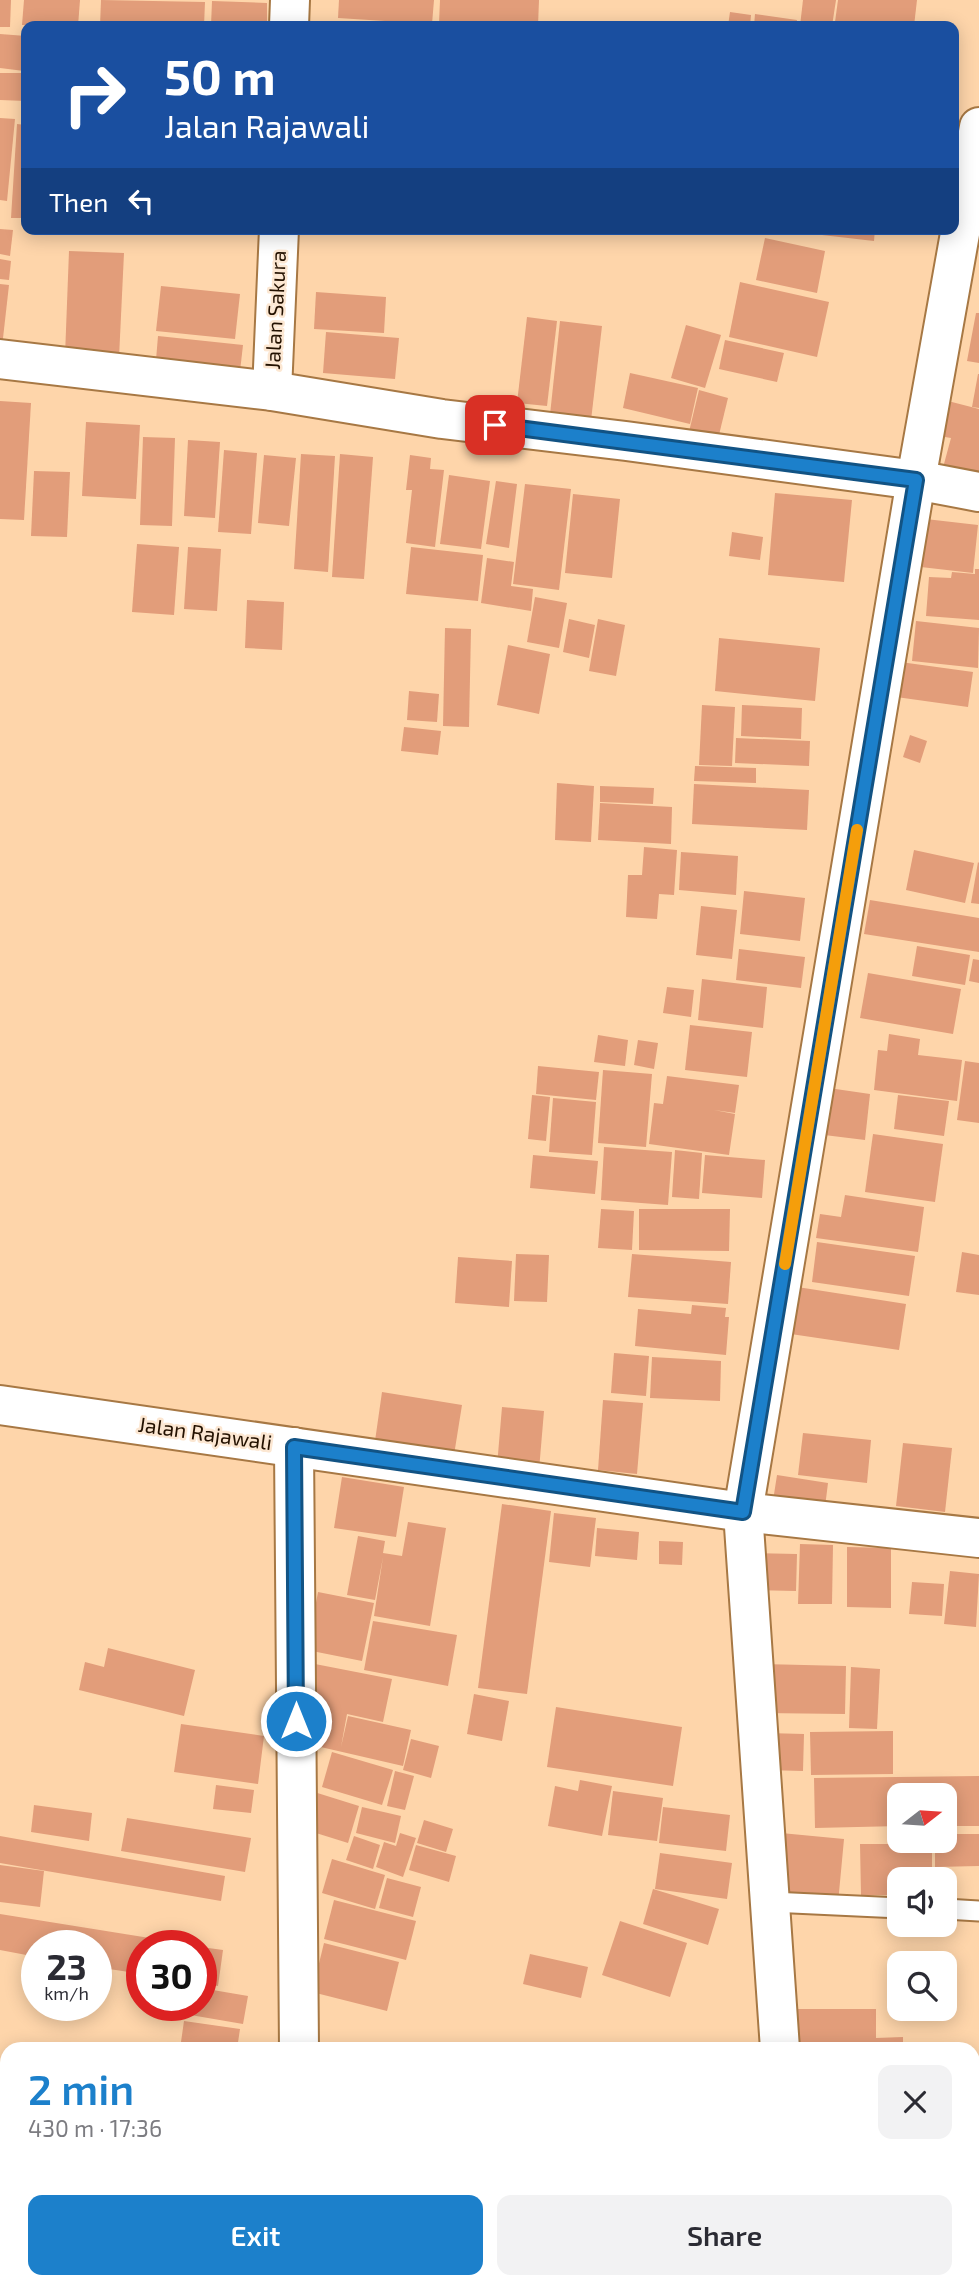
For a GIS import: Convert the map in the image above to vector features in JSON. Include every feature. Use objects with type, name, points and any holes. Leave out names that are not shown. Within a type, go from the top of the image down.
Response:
[{"type":"street","points":[[289,21],[290,0]]},
{"type":"street","points":[[780,2042],[743,1512],[916,480],[979,127]]},
{"type":"street","name":"Jalan Sakura","points":[[272,391],[279,235]]},
{"type":"street","points":[[0,359],[272,391],[442,419],[916,480],[979,492]]},
{"type":"street","name":"Jalan Rajawali","points":[[0,1405],[743,1512],[979,1538]]},
{"type":"street","points":[[294,1447],[299,2042]]},
{"type":"lane","points":[[771,1902],[887,1907]]},
{"type":"lane","points":[[957,1910],[979,1911]]},
{"type":"building","points":[[0,0],[11,0],[10,27],[0,27]]},
{"type":"building","points":[[24,0],[80,0],[78,21],[22,21]]},
{"type":"building","points":[[101,0],[205,2],[204,21],[100,21]]},
{"type":"building","points":[[339,0],[434,0],[432,21],[338,18]]},
{"type":"building","points":[[440,0],[539,0],[538,21],[439,21]]},
{"type":"building","points":[[803,0],[836,0],[833,21],[801,21]]},
{"type":"building","points":[[838,0],[917,0],[915,21],[835,21]]},
{"type":"building","points":[[212,1],[267,3],[267,21],[211,21]]},
{"type":"building","points":[[730,12],[751,15],[750,21],[729,21]]},
{"type":"building","points":[[755,14],[797,20],[797,21],[754,21]]},
{"type":"building","points":[[0,34],[21,36],[21,71],[0,68]]},
{"type":"building","points":[[0,73],[21,73],[21,101],[0,100]]},
{"type":"building","points":[[0,118],[15,119],[7,201],[0,200]]},
{"type":"building","points":[[17,124],[21,124],[21,218],[11,218]]},
{"type":"building","points":[[0,229],[13,230],[10,256],[0,254]]},
{"type":"building","points":[[822,235],[874,235],[874,241]]},
{"type":"building","points":[[765,238],[825,251],[817,293],[756,280]]},
{"type":"building","points":[[69,251],[124,253],[119,358],[65,356]]},
{"type":"building","points":[[0,259],[11,261],[9,280],[0,279]]},
{"type":"building","points":[[740,282],[829,302],[817,357],[729,337]]},
{"type":"building","points":[[0,284],[9,285],[2,347],[0,347]]},
{"type":"building","points":[[161,286],[240,294],[235,339],[156,331]]},
{"type":"building","points":[[316,292],[386,297],[384,333],[314,329]]},
{"type":"building","points":[[976,313],[979,313],[979,363],[967,361]]},
{"type":"building","points":[[527,317],[557,321],[547,406],[517,403]]},
{"type":"building","points":[[560,321],[602,326],[590,429],[549,424]]},
{"type":"building","points":[[686,325],[721,335],[705,388],[671,378]]},
{"type":"building","points":[[326,332],[399,338],[395,379],[323,373]]},
{"type":"building","points":[[158,336],[243,345],[239,380],[155,372]]},
{"type":"building","points":[[725,340],[784,353],[777,382],[719,369]]},
{"type":"building","points":[[630,373],[698,388],[690,424],[623,408]]},
{"type":"building","points":[[979,374],[979,408],[972,407]]},
{"type":"building","points":[[699,390],[728,398],[717,443],[688,436]]},
{"type":"building","points":[[0,401],[31,403],[24,520],[0,519]]},
{"type":"building","points":[[948,401],[979,409],[979,485],[941,475],[951,438],[939,436]]},
{"type":"building","points":[[86,422],[140,425],[136,499],[82,496]]},
{"type":"building","points":[[143,437],[175,438],[172,526],[140,525]]},
{"type":"building","points":[[188,440],[220,442],[215,518],[184,516]]},
{"type":"building","points":[[224,450],[257,453],[251,534],[218,532]]},
{"type":"building","points":[[301,454],[335,456],[328,572],[294,569]]},
{"type":"building","points":[[340,454],[373,457],[364,579],[332,577]]},
{"type":"building","points":[[264,455],[296,458],[289,526],[258,523]]},
{"type":"building","points":[[410,455],[431,458],[430,469],[444,470],[435,547],[406,543],[412,490],[406,490]]},
{"type":"building","points":[[34,471],[70,472],[67,537],[31,536]]},
{"type":"building","points":[[449,475],[490,481],[481,549],[440,544]]},
{"type":"building","points":[[496,481],[517,484],[509,548],[486,544]]},
{"type":"building","points":[[525,484],[571,489],[559,590],[513,584]]},
{"type":"building","points":[[775,493],[852,500],[844,582],[768,575]]},
{"type":"building","points":[[573,494],[620,499],[612,578],[565,573]]},
{"type":"building","points":[[917,518],[978,525],[973,573],[912,566]]},
{"type":"building","points":[[732,532],[763,537],[760,560],[729,556]]},
{"type":"building","points":[[137,544],[179,547],[174,615],[132,612]]},
{"type":"building","points":[[188,547],[221,549],[217,611],[184,609]]},
{"type":"building","points":[[411,547],[483,555],[478,601],[406,594]]},
{"type":"building","points":[[487,558],[514,562],[511,586],[533,589],[531,611],[481,603]]},
{"type":"building","points":[[975,569],[979,569],[979,620],[926,616],[929,577],[951,578],[952,572],[975,574]]},
{"type":"building","points":[[535,597],[567,603],[559,648],[527,642]]},
{"type":"building","points":[[247,600],[284,602],[282,650],[245,648]]},
{"type":"building","points":[[569,619],[595,625],[589,658],[563,652]]},
{"type":"building","points":[[598,619],[625,625],[616,676],[589,671]]},
{"type":"building","points":[[916,621],[979,628],[978,668],[912,661]]},
{"type":"building","points":[[445,628],[471,629],[469,727],[443,726]]},
{"type":"building","points":[[719,638],[820,648],[815,701],[715,691]]},
{"type":"building","points":[[508,645],[550,654],[539,714],[497,705]]},
{"type":"building","points":[[893,661],[973,672],[968,707],[889,696]]},
{"type":"building","points":[[409,691],[439,694],[437,722],[407,720]]},
{"type":"building","points":[[702,705],[735,707],[732,766],[699,765]]},
{"type":"building","points":[[742,705],[802,708],[801,739],[741,736]]},
{"type":"building","points":[[404,727],[441,731],[438,755],[401,751]]},
{"type":"building","points":[[910,735],[927,741],[920,763],[903,757]]},
{"type":"building","points":[[736,738],[810,741],[809,766],[735,763]]},
{"type":"building","points":[[695,766],[756,768],[756,783],[694,781]]},
{"type":"building","points":[[557,783],[594,786],[591,842],[555,840]]},
{"type":"building","points":[[694,784],[809,790],[807,830],[692,824]]},
{"type":"building","points":[[600,786],[654,788],[653,804],[600,802]]},
{"type":"building","points":[[600,803],[672,807],[671,844],[598,840]]},
{"type":"building","points":[[644,847],[677,850],[674,895],[659,894],[657,919],[626,917],[628,875],[642,875]]},
{"type":"building","points":[[914,850],[974,863],[965,903],[906,890]]},
{"type":"building","points":[[681,852],[738,856],[736,895],[679,890]]},
{"type":"building","points":[[979,863],[979,904],[971,903]]},
{"type":"building","points":[[744,891],[805,898],[800,941],[740,934]]},
{"type":"building","points":[[870,900],[979,918],[979,952],[864,934]]},
{"type":"building","points":[[701,906],[737,910],[732,959],[696,955]]},
{"type":"building","points":[[917,946],[970,955],[965,985],[912,976]]},
{"type":"building","points":[[739,949],[805,957],[801,988],[736,980]]},
{"type":"building","points":[[973,959],[979,960],[979,983],[969,981]]},
{"type":"building","points":[[868,973],[961,989],[953,1034],[860,1018]]},
{"type":"building","points":[[702,979],[767,987],[763,1028],[698,1020]]},
{"type":"building","points":[[667,987],[694,990],[691,1017],[663,1013]]},
{"type":"building","points":[[690,1025],[752,1032],[747,1077],[685,1070]]},
{"type":"building","points":[[889,1034],[920,1039],[918,1055],[962,1060],[957,1101],[874,1090],[878,1050],[887,1051]]},
{"type":"building","points":[[598,1035],[628,1040],[625,1066],[594,1062]]},
{"type":"building","points":[[638,1040],[658,1043],[654,1069],[634,1065]]},
{"type":"building","points":[[965,1061],[979,1063],[979,1123],[957,1120]]},
{"type":"building","points":[[538,1066],[599,1072],[596,1100],[536,1094]]},
{"type":"building","points":[[603,1070],[652,1074],[646,1147],[598,1143]]},
{"type":"building","points":[[667,1076],[739,1085],[735,1113],[714,1110],[735,1114],[729,1155],[649,1144],[654,1103],[663,1104]]},
{"type":"building","points":[[815,1086],[870,1094],[865,1140],[808,1133]]},
{"type":"building","points":[[532,1095],[550,1097],[546,1141],[528,1139]]},
{"type":"building","points":[[898,1095],[949,1101],[944,1136],[894,1129]]},
{"type":"building","points":[[553,1098],[596,1102],[592,1155],[549,1152]]},
{"type":"building","points":[[873,1134],[943,1144],[935,1202],[865,1192]]},
{"type":"building","points":[[604,1147],[672,1152],[668,1205],[601,1200]]},
{"type":"building","points":[[675,1150],[702,1153],[699,1199],[672,1197]]},
{"type":"building","points":[[533,1155],[598,1161],[595,1194],[530,1188]]},
{"type":"building","points":[[705,1155],[765,1160],[762,1198],[702,1193]]},
{"type":"building","points":[[845,1195],[924,1207],[918,1252],[816,1238],[820,1214],[841,1217]]},
{"type":"building","points":[[601,1209],[634,1211],[632,1250],[598,1248]]},
{"type":"building","points":[[639,1209],[730,1209],[729,1251],[639,1250]]},
{"type":"building","points":[[817,1242],[915,1256],[909,1296],[812,1282]]},
{"type":"building","points":[[962,1252],[979,1255],[979,1295],[956,1292]]},
{"type":"building","points":[[516,1254],[549,1255],[547,1302],[514,1301]]},
{"type":"building","points":[[632,1254],[731,1262],[728,1304],[628,1297]]},
{"type":"building","points":[[458,1257],[512,1261],[509,1307],[455,1303]]},
{"type":"building","points":[[791,1286],[906,1304],[899,1350],[784,1333]]},
{"type":"building","points":[[692,1305],[726,1308],[725,1317],[729,1317],[726,1355],[635,1346],[638,1309],[691,1314]]},
{"type":"building","points":[[614,1353],[649,1356],[646,1396],[611,1393]]},
{"type":"building","points":[[652,1357],[721,1361],[720,1401],[650,1398]]},
{"type":"building","points":[[382,1392],[462,1405],[454,1455],[375,1441]]},
{"type":"building","points":[[603,1400],[643,1403],[637,1474],[598,1470]]},
{"type":"building","points":[[502,1407],[544,1411],[539,1470],[497,1466]]},
{"type":"building","points":[[803,1433],[871,1440],[867,1483],[798,1475]]},
{"type":"building","points":[[903,1443],[952,1448],[945,1512],[896,1506]]},
{"type":"building","points":[[777,1475],[828,1483],[824,1515],[772,1507]]},
{"type":"building","points":[[342,1477],[404,1487],[396,1537],[334,1528]]},
{"type":"building","points":[[502,1504],[551,1511],[527,1694],[478,1688]]},
{"type":"building","points":[[554,1513],[596,1518],[590,1567],[549,1562]]},
{"type":"building","points":[[408,1522],[446,1528],[430,1626],[374,1616],[383,1557],[375,1600],[347,1595],[358,1536],[385,1541],[383,1553],[402,1556]]},
{"type":"building","points":[[597,1528],[639,1532],[637,1560],[595,1556]]},
{"type":"building","points":[[659,1541],[683,1542],[682,1565],[659,1564]]},
{"type":"building","points":[[800,1544],[833,1545],[832,1604],[798,1604]]},
{"type":"building","points":[[847,1547],[891,1548],[891,1608],[847,1607]]},
{"type":"building","points":[[753,1553],[797,1554],[796,1591],[753,1590]]},
{"type":"building","points":[[950,1571],[979,1574],[976,1627],[944,1624]]},
{"type":"building","points":[[912,1582],[944,1584],[942,1616],[909,1614]]},
{"type":"building","points":[[318,1592],[374,1603],[362,1661],[307,1650]]},
{"type":"building","points":[[373,1621],[457,1635],[448,1686],[364,1670]]},
{"type":"building","points":[[108,1648],[195,1670],[184,1716],[79,1690],[85,1662],[104,1667]]},
{"type":"building","points":[[315,1664],[392,1679],[383,1722],[347,1714],[341,1747],[348,1716],[411,1730],[403,1766],[299,1742]]},
{"type":"building","points":[[761,1664],[846,1666],[845,1714],[761,1713]]},
{"type":"building","points":[[851,1667],[880,1669],[877,1729],[849,1728]]},
{"type":"building","points":[[474,1694],[509,1701],[502,1741],[467,1734]]},
{"type":"building","points":[[556,1707],[682,1727],[673,1786],[547,1767]]},
{"type":"building","points":[[181,1724],[264,1736],[258,1784],[174,1772]]},
{"type":"building","points":[[893,1731],[893,1774],[811,1775],[810,1732]]},
{"type":"building","points":[[767,1733],[804,1734],[803,1771],[766,1770]]},
{"type":"building","points":[[411,1739],[439,1746],[431,1778],[403,1770]]},
{"type":"building","points":[[332,1752],[393,1770],[382,1805],[322,1787]]},
{"type":"building","points":[[395,1771],[414,1776],[405,1810],[387,1806]]},
{"type":"building","points":[[979,1776],[979,1826],[957,1826],[957,1783],[887,1783],[887,1826],[815,1828],[814,1778]]},
{"type":"building","points":[[580,1780],[612,1786],[602,1836],[548,1826],[555,1786],[578,1791]]},
{"type":"building","points":[[216,1785],[254,1790],[251,1813],[213,1809]]},
{"type":"building","points":[[311,1791],[359,1806],[348,1843],[300,1828]]},
{"type":"building","points":[[613,1791],[663,1798],[657,1841],[608,1835]]},
{"type":"building","points":[[34,1805],[92,1813],[89,1841],[31,1832]]},
{"type":"building","points":[[362,1807],[401,1816],[395,1843],[356,1833]]},
{"type":"building","points":[[663,1807],[730,1815],[726,1851],[659,1843]]},
{"type":"building","points":[[127,1818],[251,1838],[245,1872],[121,1851]]},
{"type":"building","points":[[424,1820],[453,1829],[446,1852],[417,1843]]},
{"type":"building","points":[[400,1833],[416,1838],[403,1877],[376,1867],[384,1842],[396,1846]]},
{"type":"building","points":[[781,1833],[844,1839],[838,1903],[776,1897]]},
{"type":"building","points":[[957,1834],[979,1834],[979,1866],[935,1867],[935,1853],[957,1853]]},
{"type":"building","points":[[0,1836],[225,1876],[221,1901],[0,1863]]},
{"type":"building","points":[[354,1836],[380,1845],[373,1869],[346,1860]]},
{"type":"building","points":[[860,1844],[887,1844],[887,1853],[932,1853],[932,1867],[887,1867],[887,1895],[861,1895]]},
{"type":"building","points":[[416,1845],[456,1856],[449,1882],[409,1870]]},
{"type":"building","points":[[660,1853],[732,1863],[727,1899],[655,1889]]},
{"type":"building","points":[[332,1859],[385,1875],[375,1909],[322,1893]]},
{"type":"building","points":[[0,1865],[44,1871],[40,1907],[0,1902]]},
{"type":"building","points":[[387,1878],[421,1887],[413,1917],[379,1908]]},
{"type":"building","points":[[653,1889],[719,1909],[708,1945],[643,1924]]},
{"type":"building","points":[[334,1900],[416,1921],[406,1960],[324,1939]]},
{"type":"building","points":[[0,1914],[100,1930],[21,1930],[21,1954],[0,1950]]},
{"type":"building","points":[[620,1921],[687,1943],[670,1997],[602,1975]]},
{"type":"building","points":[[112,1932],[126,1934],[126,1972],[112,1969]]},
{"type":"building","points":[[324,1943],[399,1962],[387,2011],[312,1992]]},
{"type":"building","points":[[217,1949],[223,1950],[217,1986]]},
{"type":"building","points":[[530,1954],[588,1967],[581,1998],[523,1984]]},
{"type":"building","points":[[217,1991],[248,1996],[243,2024],[217,2020]]},
{"type":"building","points":[[798,2009],[876,2009],[876,2038],[903,2037],[903,2042],[798,2042]]},
{"type":"building","points":[[184,2021],[240,2029],[238,2042],[181,2042]]},
{"type":"slow traffic","points":[[785,1264],[857,830]]},
{"type":"route","points":[[296,1721],[294,1447],[743,1512],[916,480],[495,425]]}]
